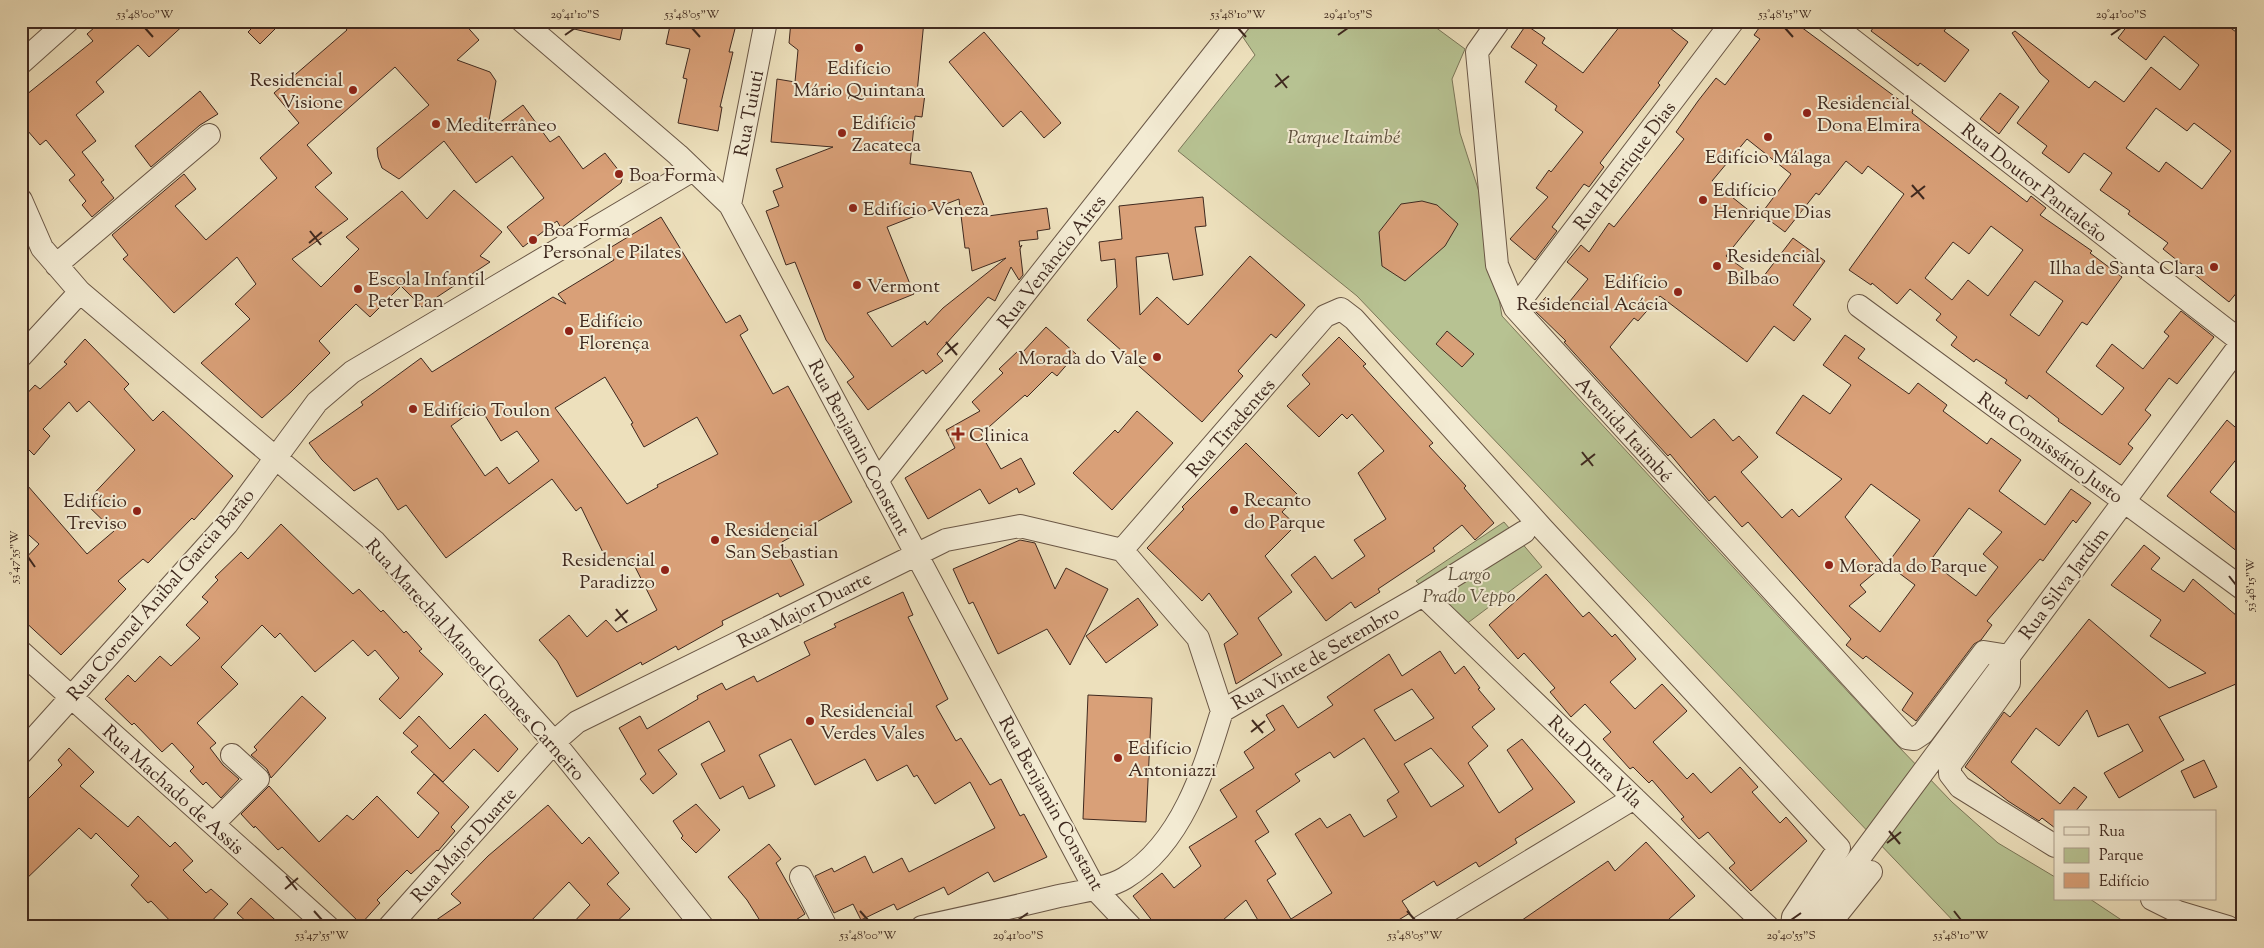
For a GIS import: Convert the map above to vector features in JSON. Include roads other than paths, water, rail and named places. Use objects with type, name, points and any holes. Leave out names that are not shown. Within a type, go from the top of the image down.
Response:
[{"type":"street","points":[[21,63],[68,21]]},
{"type":"street","name":"Rua Benjamin Constant","points":[[522,21],[693,170],[730,205],[1095,889],[1131,927]]},
{"type":"street","name":"Rua Tuiuti","points":[[730,205],[766,21]]},
{"type":"street","name":"Rua Venâncio Aires","points":[[877,481],[1240,21]]},
{"type":"street","name":"Avenida Itaimbé","points":[[1499,21],[1477,52],[1497,265],[1515,308],[1907,738],[1914,739]]},
{"type":"street","name":"Rua Henrique Dias","points":[[1515,308],[1733,21]]},
{"type":"street","name":"Rua Doutor Pantaleão","points":[[1828,21],[2242,342]]},
{"type":"street","points":[[56,265],[209,135]]},
{"type":"street","name":"Rua Coronel Anibal Garcia Barão","points":[[21,753],[226,524],[316,402],[352,372],[693,170]]},
{"type":"street","name":"Rua Marechal Manoel Gomes Carneiro","points":[[21,200],[42,248],[80,292],[375,542],[554,742],[702,927]]},
{"type":"street","points":[[21,356],[80,292]]},
{"type":"street","name":"Rua Comissário Justo","points":[[1859,306],[2243,589]]},
{"type":"street","name":"Rua Tiradentes","points":[[1122,550],[1325,316],[1341,308],[1354,319],[1542,528],[1839,848],[1793,917],[1792,927]]},
{"type":"street","name":"Rua Silva Jardim","points":[[1818,922],[1988,683],[2242,342]]},
{"type":"street","name":"Rua Major Duarte","points":[[389,927],[554,742],[577,722],[916,553],[946,540],[1020,526],[1122,550]]},
{"type":"street","name":"Rua Vinte de Setembro","points":[[922,927],[1095,889],[1124,879],[1150,857],[1172,833],[1206,765],[1222,710],[1424,595],[1524,532]]},
{"type":"street","points":[[1122,550],[1198,638],[1222,710]]},
{"type":"street","name":"Rua Dutra Vila","points":[[1424,595],[1768,927]]},
{"type":"street","name":"Rua Machado de Assis","points":[[21,652],[328,927]]},
{"type":"street","name":"Rua Silva Jardim","points":[[1914,739],[1923,733],[1984,652],[2008,656]]},
{"type":"street","name":"Rua Silva Jardim","points":[[2008,656],[2009,683],[1950,765],[1950,774],[1960,787],[2054,845]]},
{"type":"street","points":[[214,824],[258,779],[232,755]]},
{"type":"street","points":[[1421,927],[1634,798]]},
{"type":"street","points":[[1818,922],[1871,872]]},
{"type":"street","points":[[801,877],[826,927]]},
{"type":"street","points":[[2154,900],[2178,912],[2228,927]]},
{"type":"place","name":"Edifício Mário Quintana","points":[[859,48]]},
{"type":"place","name":"Residencial Visione","points":[[353,90]]},
{"type":"place","name":"Residencial Dona Elmira","points":[[1807,113]]},
{"type":"place","name":"Mediterrâneo","points":[[436,124]]},
{"type":"place","name":"Edifício Zacateca","points":[[842,133]]},
{"type":"place","name":"Edifício Málaga","points":[[1768,137]]},
{"type":"place","name":"Boa Forma","points":[[619,174]]},
{"type":"place","name":"Edifício Henrique Dias","points":[[1703,200]]},
{"type":"place","name":"Edifício Veneza","points":[[853,208]]},
{"type":"place","name":"Boa Forma Personal e Pilates","points":[[533,240]]},
{"type":"place","name":"Residencial Bilbao","points":[[1717,266]]},
{"type":"place","name":"Ilha de Santa Clara","points":[[2214,267]]},
{"type":"place","name":"Vermont","points":[[857,285]]},
{"type":"place","name":"Escola Infantil Peter Pan","points":[[358,289]]},
{"type":"place","name":"Edifício Residencial Acácia","points":[[1678,292]]},
{"type":"place","name":"Edifício Florença","points":[[569,331]]},
{"type":"place","name":"Morada do Vale","points":[[1157,357]]},
{"type":"place","name":"Edifício Toulon","points":[[413,409]]},
{"type":"place","name":"Clinica","points":[[958,434]]},
{"type":"place","name":"Recanto do Parque","points":[[1234,510]]},
{"type":"place","name":"Edifício Treviso","points":[[137,511]]},
{"type":"place","name":"Residencial San Sebastian","points":[[715,540]]},
{"type":"place","name":"Morada do Parque","points":[[1829,565]]},
{"type":"place","name":"Residencial Paradizzo","points":[[665,570]]},
{"type":"place","name":"Residencial Verdes Vales","points":[[810,721]]},
{"type":"place","name":"Edifício Antoniazzi","points":[[1118,758]]},
{"type":"park label","name":"Parque Itaimbé","points":[[1344,136]]},
{"type":"park label","name":"Largo Prado Veppo","points":[[1469,584]]}]
